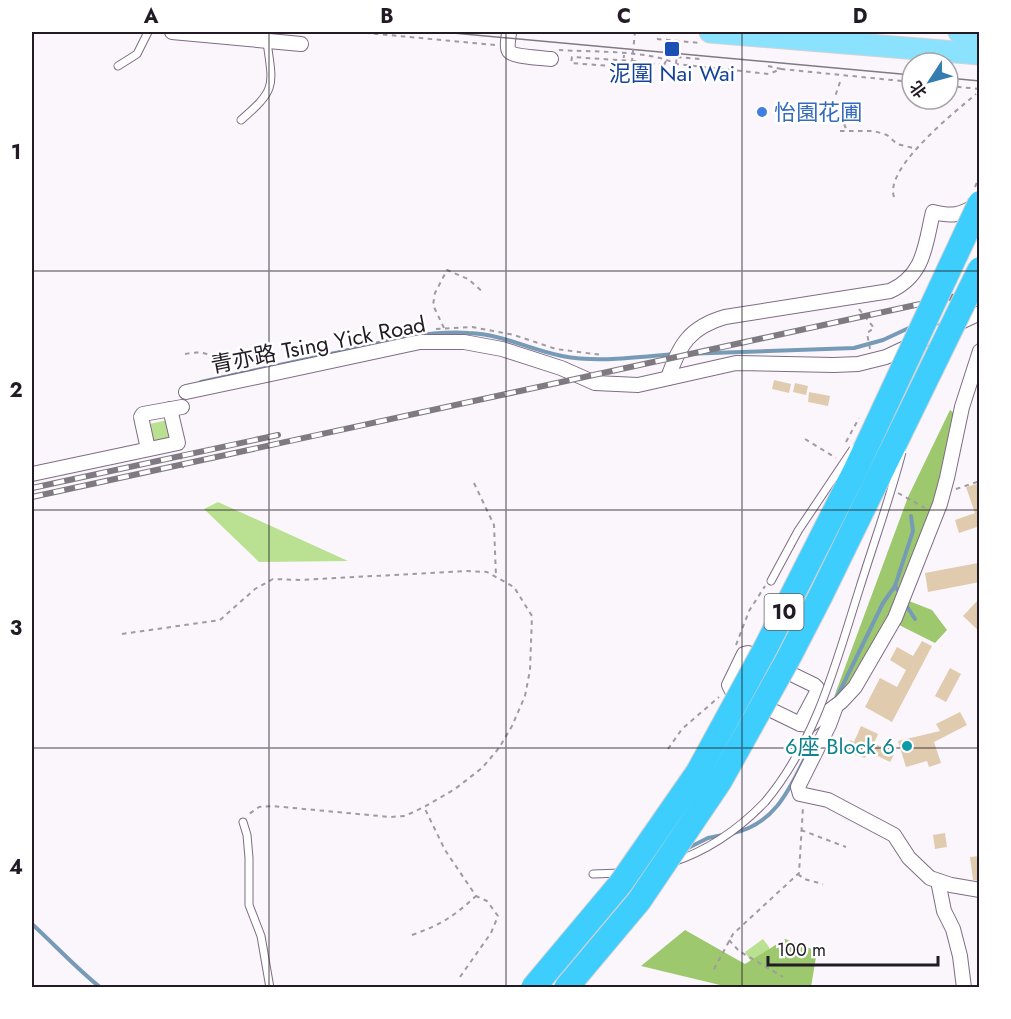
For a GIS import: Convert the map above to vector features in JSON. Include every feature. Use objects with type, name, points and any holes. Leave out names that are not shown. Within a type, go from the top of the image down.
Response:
[{"type":"highway","name":"10","points":[[533,987],[621,883],[698,772],[765,649],[855,471],[980,203]]},
{"type":"highway","name":"10","points":[[566,987],[639,901],[720,781],[788,659],[980,269]]},
{"type":"main road","points":[[710,32],[980,54]]},
{"type":"main road","points":[[959,32],[980,34]]},
{"type":"street","points":[[172,32],[301,44]]},
{"type":"street","points":[[509,32],[508,47],[514,55],[554,54]]},
{"type":"street","points":[[668,378],[683,342],[708,322],[725,317],[890,291],[905,285],[916,271],[923,255],[933,212],[952,216],[962,214],[980,203]]},
{"type":"street","name":"青亦路 Tsing Yick Road","points":[[186,392],[420,342],[464,342],[502,349],[561,368],[595,383],[638,385],[736,363],[858,364],[886,357],[980,313]]},
{"type":"street","points":[[800,724],[817,692],[818,688],[814,685],[748,653],[744,654],[729,685],[730,688],[800,724],[810,725],[836,706],[855,687],[895,618],[940,504],[962,407],[980,351]]},
{"type":"street","points":[[32,474],[178,443],[176,408],[144,414],[141,417],[148,449]]},
{"type":"street","points":[[836,706],[798,787],[800,794],[828,800],[894,835],[920,871],[930,879],[980,890]]},
{"type":"street","points":[[938,881],[944,911],[953,929],[960,956],[964,987]]},
{"type":"lane","points":[[118,66],[137,54],[148,32]]},
{"type":"lane","points":[[241,120],[262,102],[272,85],[267,42]]},
{"type":"lane","points":[[862,436],[892,391]]},
{"type":"lane","points":[[593,874],[645,869],[681,860],[706,849],[731,832],[765,802],[783,780],[798,754],[828,689],[890,498],[916,400]]},
{"type":"lane","points":[[771,581],[798,531],[856,445]]},
{"type":"lane","points":[[243,822],[247,835],[249,858],[249,905],[261,936],[270,987]]},
{"type":"path","points":[[357,32],[494,43]]},
{"type":"path","points":[[634,65],[632,65],[635,32]]},
{"type":"path","points":[[657,39],[678,41],[676,64]]},
{"type":"path","points":[[554,54],[624,54],[667,59],[676,64],[769,74],[781,69]]},
{"type":"path","points":[[624,54],[623,67],[571,63],[572,57],[633,60],[664,65],[667,59]]},
{"type":"path","points":[[677,57],[700,59]]},
{"type":"path","points":[[768,66],[900,81]]},
{"type":"path","points":[[840,82],[834,100],[847,131]]},
{"type":"path","points":[[960,87],[980,89]]},
{"type":"path","points":[[894,197],[892,192],[898,173],[905,162],[933,132],[976,94]]},
{"type":"path","points":[[840,131],[874,131],[887,135],[897,144],[917,149]]},
{"type":"path","points":[[444,328],[433,305],[435,293],[447,270],[468,279],[483,292]]},
{"type":"path","points":[[850,298],[874,328],[867,333],[870,353]]},
{"type":"path","points":[[454,328],[471,327],[488,330],[514,335],[556,349],[602,355]]},
{"type":"path","points":[[185,354],[198,352],[211,354],[226,371]]},
{"type":"path","points":[[178,443],[184,472]]},
{"type":"path","points":[[474,483],[494,525],[496,577]]},
{"type":"path","points":[[122,634],[220,620],[255,589],[273,579],[300,580],[467,571],[487,572],[514,587],[532,616],[530,670],[525,696],[512,726],[499,748],[482,768],[455,789],[405,816],[390,817],[259,807],[243,822]]},
{"type":"path","points":[[668,749],[682,729],[699,712],[730,688]]},
{"type":"path","points":[[714,969],[729,940],[798,874],[805,796]]},
{"type":"path","points":[[424,807],[445,850],[476,896],[487,901],[498,916],[491,933],[460,976]]},
{"type":"path","points":[[801,830],[846,847]]},
{"type":"path","points":[[798,874],[804,879],[823,884]]},
{"type":"path","points":[[412,935],[435,927],[454,916],[476,896]]},
{"type":"path","points":[[729,940],[739,951],[783,977]]},
{"type":"green space","points":[[950,410],[954,413],[943,476],[896,606],[854,682],[834,697],[908,497]]},
{"type":"green space","points":[[168,420],[172,441],[153,445],[149,424]]},
{"type":"green space","points":[[218,502],[348,561],[259,562],[204,509]]},
{"type":"green space","points":[[909,601],[932,610],[947,630],[935,643],[899,625]]},
{"type":"green space","points":[[685,930],[745,964],[785,939],[817,951],[811,987],[719,987],[720,985],[641,966]]},
{"type":"green space","points":[[763,939],[769,947],[775,986],[757,987],[750,960],[745,952]]},
{"type":"building","points":[[774,380],[791,384],[789,393],[772,389]]},
{"type":"building","points":[[795,383],[808,386],[806,395],[793,392]]},
{"type":"building","points":[[809,392],[830,396],[828,406],[808,402]]},
{"type":"building","points":[[980,483],[980,526],[959,533],[955,520],[975,513],[966,487]]},
{"type":"building","points":[[978,563],[980,582],[928,592],[925,573]]},
{"type":"building","points":[[980,598],[980,632],[963,616]]},
{"type":"building","points":[[922,641],[932,646],[892,722],[865,707],[880,678],[897,687],[906,670],[890,660],[897,647],[913,656]]},
{"type":"building","points":[[950,668],[961,674],[946,702],[935,696]]},
{"type":"building","points":[[960,712],[967,725],[934,742],[941,763],[929,767],[927,761],[906,767],[898,741],[940,731],[936,724]]},
{"type":"building","points":[[861,726],[878,734],[874,743],[879,747],[895,753],[890,762],[868,751],[865,758],[846,752],[850,740],[854,742]]},
{"type":"building","points":[[945,833],[947,847],[935,849],[933,835]]},
{"type":"building","points":[[980,856],[980,881],[973,880],[970,857]]},
{"type":"waterway","points":[[682,354],[854,348],[883,340],[911,327]]},
{"type":"waterway","points":[[201,382],[384,341],[435,333],[481,334],[576,358],[618,359],[675,354]]},
{"type":"waterway","points":[[901,595],[895,586],[913,531],[911,516]]},
{"type":"waterway","points":[[835,701],[883,603],[895,586]]},
{"type":"waterway","points":[[904,602],[915,619]]},
{"type":"waterway","points":[[733,833],[749,828],[774,810],[791,785],[813,742]]},
{"type":"waterway","points":[[688,848],[708,838],[723,835]]},
{"type":"waterway","points":[[32,924],[101,988]]},
{"type":"tram line","points":[[442,32],[900,74]]},
{"type":"tram line","points":[[960,79],[980,81]]},
{"type":"railway","points":[[32,497],[980,291]]},
{"type":"railway","points":[[32,488],[278,435]]},
{"type":"place","name":"泥圍 Nai Wai","points":[[672,49]]},
{"type":"place","name":"怡園花圃","points":[[762,112]]},
{"type":"place","name":"6座 Block 6","points":[[907,746]]}]
